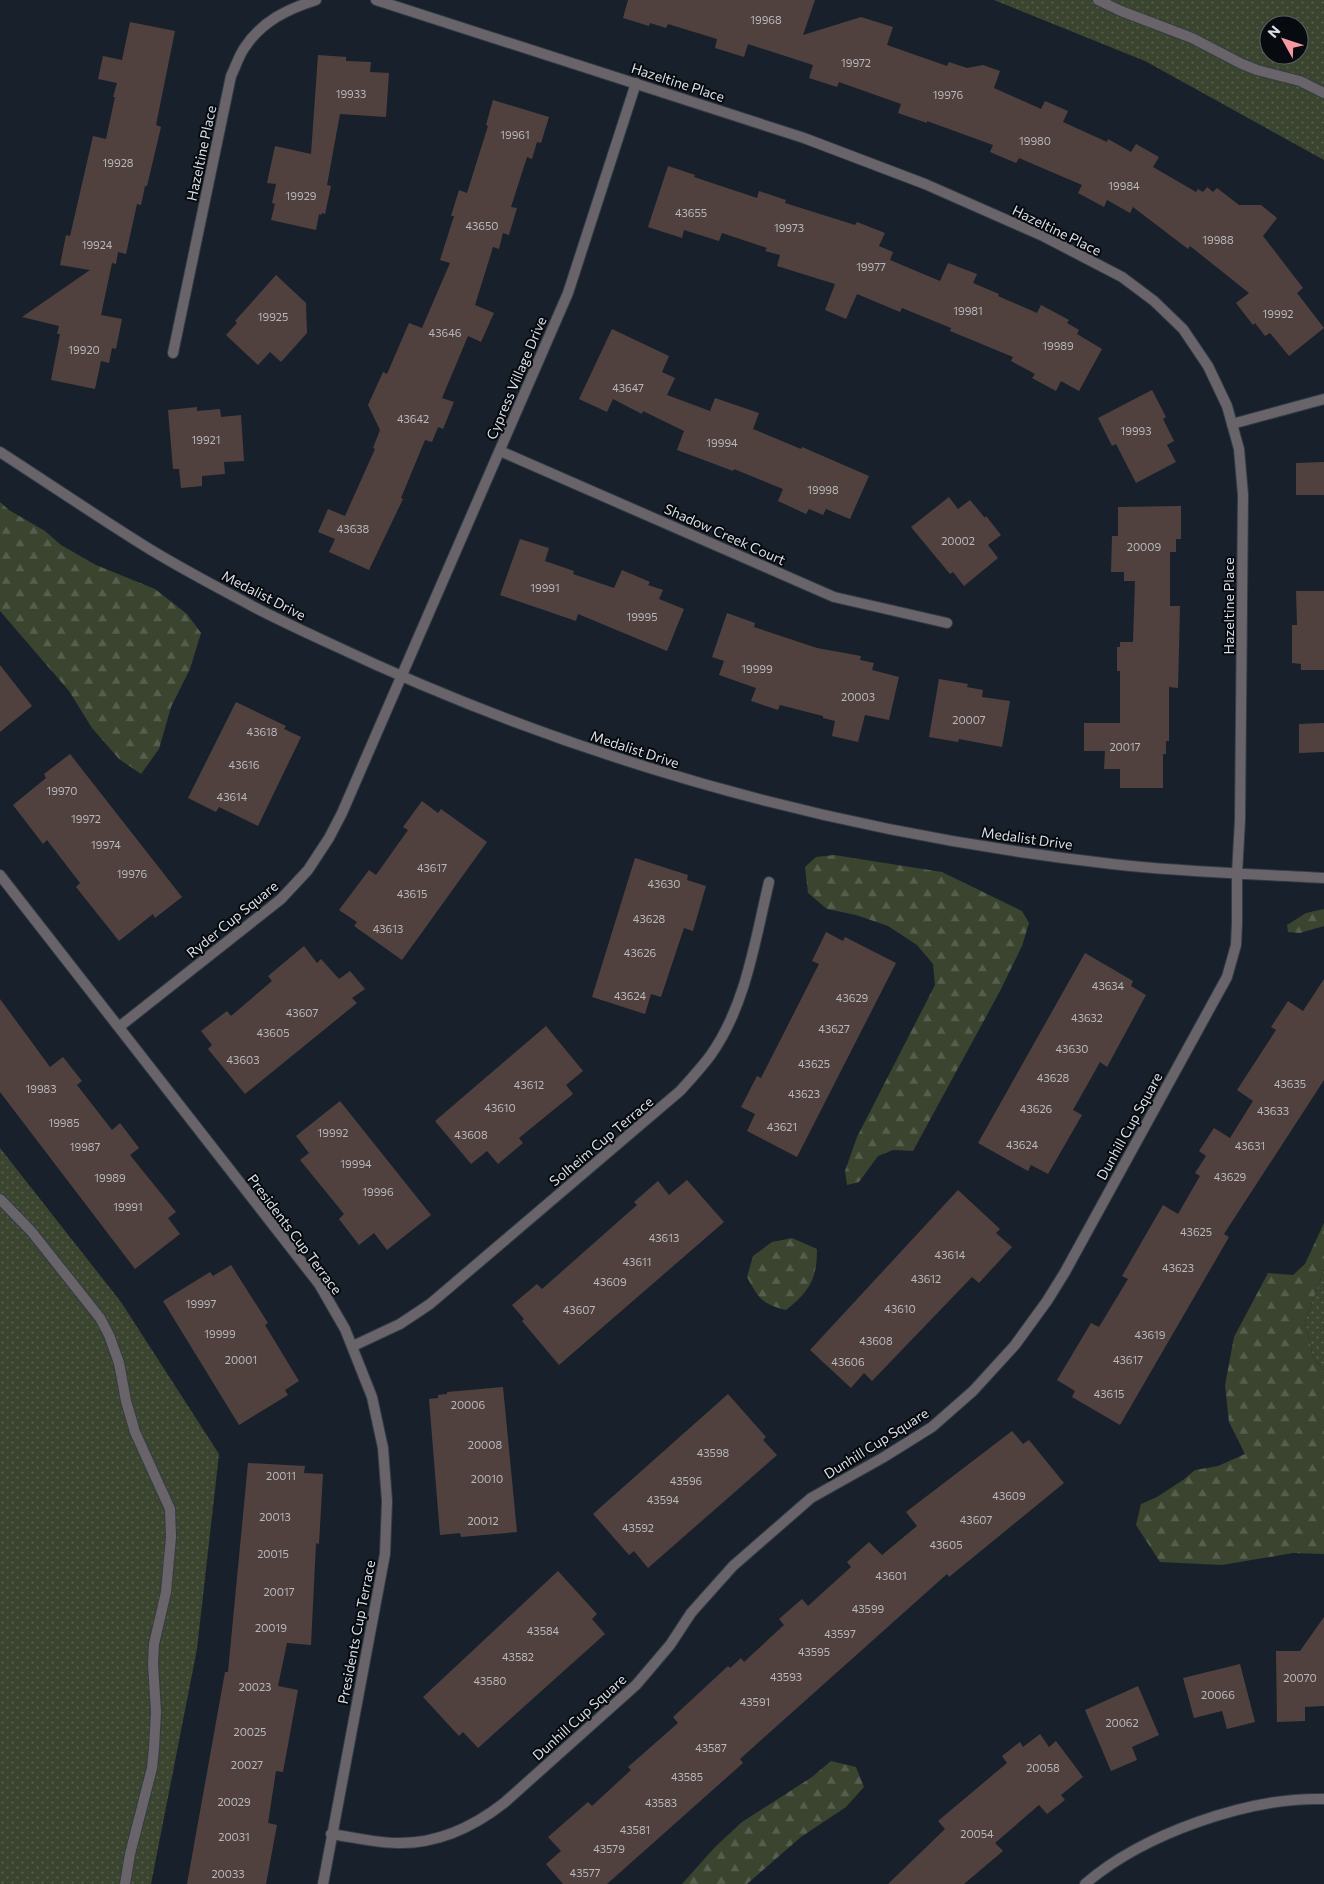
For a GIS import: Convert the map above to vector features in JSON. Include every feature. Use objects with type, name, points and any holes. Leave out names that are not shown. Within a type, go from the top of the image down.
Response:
[{"type":"street","name":"Hazeltine Place","points":[[173,353],[232,76],[244,47],[263,27],[294,7],[316,0]]},
{"type":"street","name":"Hazeltine Place","points":[[376,0],[804,138],[925,184],[1043,236],[1122,277],[1154,301],[1183,329],[1208,366],[1227,406],[1239,449],[1243,495],[1240,820],[1237,874]]},
{"type":"street","points":[[1098,0],[1121,11],[1192,38],[1242,64],[1257,70],[1300,81],[1324,93]]},
{"type":"street","name":"Cypress Village Drive","points":[[401,677],[568,293],[636,83]]},
{"type":"street","points":[[1232,424],[1324,399]]},
{"type":"street","name":"Shadow Creek Court","points":[[500,451],[834,597],[947,622]]},
{"type":"street","name":"Medalist Drive","points":[[0,452],[146,547],[256,608],[401,677],[515,724],[614,758],[769,803],[871,826],[997,849],[1114,864],[1237,874],[1324,878]]},
{"type":"street","name":"Ryder Cup Square","points":[[119,1027],[281,899],[308,870],[329,838],[342,813],[401,677]]},
{"type":"street","name":"Dunhill Cup Square","points":[[331,1834],[396,1843],[428,1841],[455,1833],[485,1818],[504,1804],[636,1685],[670,1646],[691,1613],[733,1566],[812,1498],[932,1427],[973,1391],[1015,1344],[1051,1294],[1227,977],[1236,945],[1237,874]]},
{"type":"street","name":"Presidents Cup Terrace","points":[[0,875],[318,1284],[345,1329],[372,1397],[383,1448],[387,1510],[385,1554],[323,1884]]},
{"type":"street","name":"Solheim Cup Terrace","points":[[353,1346],[400,1324],[430,1304],[680,1092],[710,1055],[732,1016],[746,978],[769,882]]},
{"type":"street","points":[[0,1199],[31,1231],[53,1258],[95,1312],[109,1334],[119,1363],[126,1401],[135,1432],[170,1509],[171,1537],[166,1592],[154,1644],[153,1664],[156,1712],[152,1768],[130,1854],[125,1884]]},
{"type":"street","points":[[1085,1884],[1129,1854],[1171,1833],[1213,1816],[1261,1804],[1324,1799]]},
{"type":"green space","points":[[994,0],[1324,0],[1324,160],[1145,61]]},
{"type":"green space","points":[[0,502],[9,510],[45,531],[61,545],[96,565],[155,589],[187,614],[201,633],[190,669],[171,707],[159,749],[141,774],[119,759],[92,728],[69,691],[0,611]]},
{"type":"green space","points":[[834,855],[942,872],[1022,911],[1029,923],[1022,946],[1000,991],[913,1151],[893,1150],[878,1156],[859,1182],[847,1185],[845,1171],[857,1137],[935,985],[933,964],[917,945],[888,926],[856,915],[827,909],[808,893],[805,867],[816,857]]},
{"type":"green space","points":[[1324,909],[1324,926],[1300,933],[1288,932],[1287,925],[1306,913]]},
{"type":"green space","points":[[0,1148],[121,1302],[219,1454],[197,1649],[151,1884],[0,1884]]},
{"type":"green space","points":[[1324,1223],[1324,1269],[1305,1322],[1313,1357],[1324,1370],[1324,1554],[1293,1553],[1222,1565],[1160,1562],[1136,1525],[1141,1504],[1157,1497],[1195,1470],[1218,1466],[1245,1454],[1229,1422],[1225,1385],[1234,1337],[1268,1273],[1293,1275],[1305,1264]]},
{"type":"green space","points":[[792,1238],[817,1249],[817,1259],[816,1269],[810,1284],[801,1297],[786,1310],[762,1300],[747,1277],[753,1256],[772,1242]]},
{"type":"green space","points":[[1324,1269],[1324,1370],[1313,1357],[1305,1322]]},
{"type":"green space","points":[[831,1761],[856,1767],[864,1787],[846,1807],[801,1837],[747,1884],[682,1884],[715,1847],[742,1822],[812,1777]]},
{"type":"building","points":[[628,0],[815,0],[803,35],[861,17],[893,27],[887,45],[947,66],[949,62],[967,68],[983,65],[1000,71],[994,88],[1041,109],[1045,101],[1068,111],[1063,122],[1107,142],[1108,139],[1131,152],[1136,144],[1159,157],[1153,167],[1196,192],[1198,189],[1203,192],[1207,187],[1213,192],[1217,188],[1239,205],[1261,205],[1277,218],[1263,236],[1303,288],[1297,293],[1324,328],[1289,356],[1270,333],[1265,336],[1255,323],[1253,325],[1236,303],[1249,293],[1190,246],[1188,249],[1133,207],[1130,213],[1107,200],[1104,207],[1078,193],[1082,185],[1019,158],[1016,163],[990,152],[993,145],[927,121],[927,123],[898,113],[901,104],[839,82],[837,87],[809,78],[813,65],[748,44],[744,57],[715,48],[717,39],[668,24],[666,28],[650,23],[649,26],[623,18]]},
{"type":"building","points":[[130,22],[175,31],[156,125],[161,127],[147,186],[145,186],[141,205],[137,204],[126,254],[118,252],[116,264],[112,263],[101,315],[122,319],[116,349],[112,348],[109,363],[101,361],[95,389],[51,380],[60,334],[57,334],[59,326],[22,317],[90,270],[60,265],[66,235],[70,236],[93,136],[106,139],[115,97],[113,97],[117,83],[98,79],[103,56],[122,60]]},
{"type":"building","points":[[318,55],[346,57],[346,61],[371,62],[370,72],[389,73],[386,117],[340,114],[327,185],[331,186],[325,214],[319,214],[316,230],[271,220],[275,204],[272,203],[276,184],[267,183],[275,146],[311,154]]},
{"type":"building","points":[[493,100],[549,117],[541,143],[537,142],[532,159],[527,157],[511,207],[517,208],[509,235],[503,233],[499,249],[493,247],[475,305],[494,313],[481,342],[468,336],[442,398],[454,402],[443,429],[438,427],[432,442],[425,440],[401,498],[403,499],[369,570],[329,552],[335,539],[318,532],[328,509],[345,516],[375,449],[373,448],[380,430],[368,405],[383,372],[387,374],[409,323],[422,328],[450,263],[440,260],[454,216],[451,216],[459,190],[467,193],[488,126],[486,125]]},
{"type":"building","points":[[668,166],[695,175],[694,177],[757,198],[759,191],[786,200],[785,203],[855,225],[857,222],[885,233],[879,246],[893,252],[890,260],[940,281],[948,263],[977,274],[973,283],[1037,313],[1041,305],[1069,320],[1067,323],[1079,330],[1077,334],[1102,349],[1079,391],[1061,381],[1056,391],[1032,378],[1035,374],[1011,361],[1013,357],[950,331],[951,328],[902,308],[900,312],[857,294],[846,319],[825,310],[835,284],[777,266],[780,255],[765,251],[767,248],[722,233],[719,241],[684,230],[682,238],[648,227]]},
{"type":"building","points":[[276,275],[306,303],[307,333],[281,362],[270,352],[258,365],[226,335],[237,323],[235,321]]},
{"type":"building","points":[[612,329],[669,356],[662,372],[675,378],[667,395],[710,411],[715,398],[759,413],[753,429],[801,449],[802,447],[869,476],[850,519],[826,509],[823,515],[809,509],[806,514],[778,501],[783,489],[734,469],[733,471],[677,450],[684,431],[643,411],[642,414],[613,399],[607,412],[579,399]]},
{"type":"building","points":[[1152,390],[1166,417],[1163,419],[1174,441],[1167,445],[1176,462],[1136,483],[1116,444],[1112,446],[1098,418]]},
{"type":"building","points":[[197,407],[197,411],[220,409],[221,417],[241,415],[244,461],[224,462],[225,474],[202,476],[202,486],[181,488],[179,469],[173,469],[168,410]]},
{"type":"building","points":[[1324,462],[1324,495],[1296,495],[1296,463]]},
{"type":"building","points":[[949,497],[958,509],[970,500],[1001,535],[988,545],[998,558],[964,586],[953,572],[950,574],[911,527]]},
{"type":"building","points":[[1181,506],[1181,539],[1176,539],[1176,552],[1170,552],[1170,606],[1180,606],[1178,688],[1169,687],[1169,741],[1166,741],[1166,754],[1163,754],[1163,788],[1120,788],[1120,769],[1104,769],[1105,751],[1084,751],[1084,723],[1120,723],[1120,671],[1117,671],[1117,647],[1120,647],[1120,642],[1133,642],[1135,581],[1124,581],[1124,572],[1111,572],[1112,536],[1118,536],[1118,507]]},
{"type":"building","points":[[520,539],[549,548],[545,561],[574,571],[573,574],[614,588],[622,570],[650,582],[648,585],[663,590],[659,599],[684,609],[667,651],[578,614],[576,621],[500,595]]},
{"type":"building","points":[[1296,591],[1324,591],[1324,670],[1301,670],[1301,664],[1292,663],[1292,625],[1297,625]]},
{"type":"building","points":[[727,613],[755,623],[754,627],[817,648],[861,656],[860,660],[874,663],[872,670],[899,677],[889,720],[865,715],[858,742],[832,736],[835,721],[823,718],[823,716],[780,705],[778,710],[751,701],[756,688],[719,675],[724,661],[712,657]]},
{"type":"building","points":[[0,665],[32,706],[0,732]]},
{"type":"building","points":[[939,679],[968,684],[967,687],[983,690],[982,697],[1010,701],[1002,747],[959,739],[958,742],[929,737]]},
{"type":"building","points":[[236,702],[286,726],[284,729],[301,737],[258,826],[219,807],[216,812],[188,798]]},
{"type":"building","points":[[1324,723],[1324,752],[1299,753],[1299,724]]},
{"type":"building","points":[[70,754],[182,897],[155,918],[153,914],[119,941],[76,887],[80,883],[47,840],[43,844],[13,805],[46,778],[44,774]]},
{"type":"building","points":[[422,801],[438,813],[441,809],[487,842],[402,960],[354,926],[357,922],[339,910],[369,870],[376,875],[408,830],[403,827]]},
{"type":"building","points":[[635,858],[688,875],[687,880],[706,886],[693,931],[684,928],[661,997],[651,994],[645,1014],[592,997]]},
{"type":"building","points":[[826,932],[843,941],[845,937],[896,963],[797,1157],[747,1131],[755,1114],[741,1107],[757,1076],[761,1078],[819,964],[812,961]]},
{"type":"building","points":[[304,946],[317,963],[321,959],[339,979],[350,971],[365,989],[352,998],[357,1003],[245,1094],[208,1049],[212,1045],[201,1031],[227,1011],[231,1016],[272,981],[268,976]]},
{"type":"building","points":[[1085,953],[1133,981],[1131,986],[1146,995],[1107,1067],[1100,1062],[1073,1110],[1082,1115],[1048,1174],[1031,1165],[1028,1171],[978,1143]]},
{"type":"building","points":[[1324,979],[1324,1080],[1224,1234],[1229,1237],[1120,1425],[1072,1397],[1075,1391],[1057,1380],[1091,1323],[1099,1327],[1128,1279],[1122,1276],[1163,1205],[1178,1214],[1200,1176],[1195,1173],[1206,1156],[1199,1151],[1214,1128],[1230,1138],[1253,1101],[1237,1090],[1276,1030],[1271,1027],[1288,1001],[1303,1011]]},
{"type":"building","points":[[0,999],[50,1067],[63,1057],[82,1081],[77,1085],[112,1130],[120,1123],[139,1148],[130,1155],[176,1212],[168,1218],[180,1234],[135,1269],[0,1092]]},
{"type":"building","points":[[546,1026],[583,1071],[566,1085],[573,1094],[519,1138],[523,1143],[498,1164],[487,1151],[471,1164],[435,1121]]},
{"type":"building","points":[[340,1101],[431,1215],[387,1250],[374,1233],[359,1245],[339,1219],[344,1214],[300,1160],[309,1153],[296,1136]]},
{"type":"building","points":[[687,1180],[724,1222],[559,1365],[522,1321],[524,1319],[512,1305],[537,1284],[542,1289],[637,1205],[634,1202],[658,1181],[669,1195]]},
{"type":"building","points":[[958,1190],[1000,1229],[996,1233],[1012,1247],[979,1283],[972,1277],[872,1381],[864,1373],[851,1388],[810,1350]]},
{"type":"building","points":[[231,1265],[268,1323],[265,1325],[299,1381],[285,1390],[288,1395],[239,1425],[163,1301],[210,1272],[213,1276]]},
{"type":"building","points":[[503,1387],[517,1532],[461,1537],[460,1533],[440,1535],[429,1399],[438,1398],[438,1395],[447,1394],[447,1392]]},
{"type":"building","points":[[728,1394],[766,1437],[763,1440],[777,1455],[648,1568],[634,1551],[629,1555],[593,1514]]},
{"type":"building","points":[[1012,1431],[1023,1444],[1029,1440],[1064,1483],[949,1577],[947,1574],[740,1759],[743,1763],[607,1884],[563,1884],[546,1864],[561,1851],[548,1837],[588,1802],[592,1806],[631,1770],[628,1767],[678,1723],[673,1717],[728,1666],[730,1668],[741,1658],[744,1662],[784,1625],[779,1619],[802,1599],[808,1606],[851,1567],[847,1562],[869,1542],[882,1555],[917,1526],[906,1512]]},
{"type":"building","points":[[248,1463],[305,1466],[304,1473],[323,1474],[319,1544],[316,1543],[311,1645],[287,1643],[278,1686],[298,1690],[283,1772],[276,1771],[268,1823],[277,1825],[266,1884],[187,1884],[225,1672],[228,1672]]},
{"type":"building","points":[[558,1571],[597,1614],[592,1619],[605,1634],[478,1748],[463,1732],[459,1736],[423,1697]]},
{"type":"building","points":[[1324,1617],[1324,1706],[1305,1707],[1305,1721],[1277,1722],[1276,1651],[1300,1651]]},
{"type":"building","points":[[1240,1664],[1255,1722],[1227,1729],[1222,1711],[1194,1718],[1183,1678]]},
{"type":"building","points":[[1138,1686],[1159,1735],[1132,1747],[1137,1760],[1111,1771],[1085,1710]]},
{"type":"building","points":[[1040,1734],[1049,1747],[1056,1741],[1083,1777],[1061,1795],[1065,1800],[1047,1814],[1039,1805],[995,1843],[1003,1851],[964,1884],[888,1884],[945,1829],[938,1821],[1007,1763],[1002,1756],[1020,1742],[1023,1747]]}]
